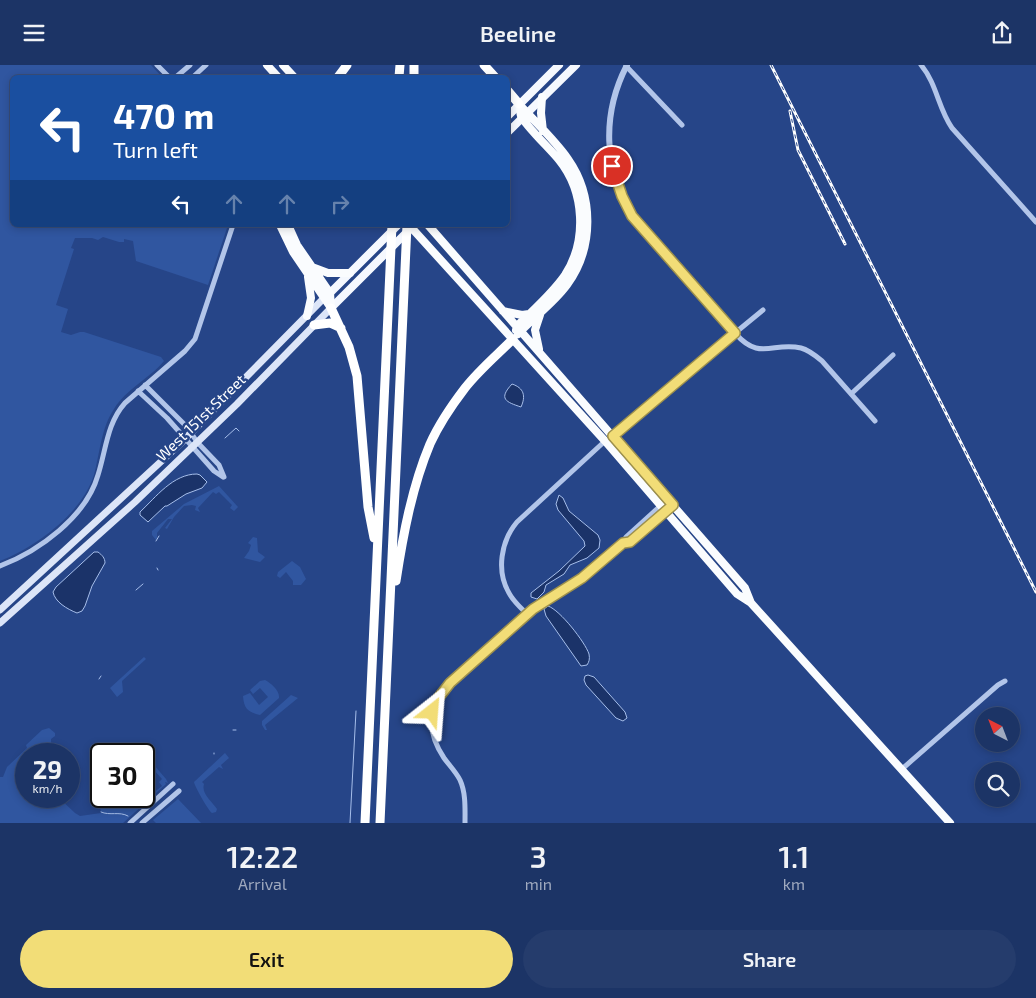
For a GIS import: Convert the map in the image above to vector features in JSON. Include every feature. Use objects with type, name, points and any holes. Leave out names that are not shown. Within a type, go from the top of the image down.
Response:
[{"type":"highway","points":[[267,65],[276,75]]},
{"type":"highway","points":[[283,65],[292,75]]},
{"type":"highway","points":[[484,65],[494,75]]},
{"type":"highway","points":[[389,621],[403,537],[422,467],[431,442],[442,421],[465,387],[513,339],[529,314],[560,282],[571,263],[578,243],[580,215],[574,188],[566,170],[510,93]]},
{"type":"highway","points":[[542,97],[543,131]]},
{"type":"highway","points":[[519,328],[541,313],[563,290],[576,269],[585,246],[588,220],[584,196],[576,172],[563,153],[543,131],[524,115]]},
{"type":"highway","points":[[281,227],[287,241],[327,296],[349,347],[357,376],[368,507],[377,553]]},
{"type":"highway","points":[[289,227],[310,271],[311,298],[307,316]]},
{"type":"highway","points":[[365,823],[392,227]]},
{"type":"highway","points":[[380,823],[408,227]]},
{"type":"highway","points":[[410,227],[605,441],[737,594],[751,603],[950,823]]},
{"type":"highway","points":[[430,227],[745,588],[751,603]]},
{"type":"highway","points":[[310,271],[350,273]]},
{"type":"highway","points":[[503,311],[522,315],[529,314]]},
{"type":"highway","points":[[539,351],[535,326],[541,313]]},
{"type":"highway","points":[[314,325],[330,323],[341,328]]},
{"type":"main road","points":[[510,114],[559,65]]},
{"type":"main road","points":[[510,130],[576,65]]},
{"type":"main road","name":"West 151st Street","points":[[0,611],[185,439],[396,227]]},
{"type":"main road","name":"West 151st Street","points":[[0,623],[129,508],[412,227]]},
{"type":"street","points":[[157,65],[167,75]]},
{"type":"street","points":[[178,75],[190,65]]},
{"type":"street","points":[[194,75],[206,65]]},
{"type":"street","points":[[921,65],[932,80],[943,112],[952,128],[1036,221]]},
{"type":"street","points":[[682,125],[627,66],[616,87],[610,114],[609,141],[612,166],[622,196],[632,216],[735,333],[749,346],[760,349],[802,348],[812,353],[822,361],[875,421]]},
{"type":"street","points":[[0,566],[25,555],[39,545],[80,509],[89,497],[96,482],[103,453],[118,412],[124,403],[189,346],[194,339],[232,227]]},
{"type":"street","points":[[613,436],[764,310]]},
{"type":"street","points":[[851,394],[893,355]]},
{"type":"street","points":[[138,391],[168,418],[185,439],[194,445],[219,465],[224,477],[214,471],[194,445],[191,433],[145,385]]},
{"type":"street","points":[[527,614],[512,597],[505,585],[502,564],[506,538],[517,522],[605,441]]},
{"type":"street","points":[[465,823],[464,797],[461,783],[436,744],[432,731],[431,718],[440,694],[527,614],[582,578],[623,543],[626,537],[671,502]]},
{"type":"street","points":[[902,769],[1004,681]]},
{"type":"street","points":[[130,823],[173,784]]},
{"type":"street","points":[[142,823],[179,791]]},
{"type":"shaded area","points":[[0,65],[151,65],[160,75],[10,75],[10,227],[227,227],[208,285],[136,261],[133,241],[124,239],[124,242],[119,242],[103,237],[98,240],[75,238],[71,248],[74,249],[56,305],[68,309],[61,332],[71,335],[84,332],[161,357],[164,361],[131,390],[114,409],[106,424],[94,475],[79,503],[56,527],[42,538],[0,561]]},
{"type":"shaded area","points":[[512,384],[523,393],[521,407],[511,403],[505,397],[505,393]]},
{"type":"shaded area","points":[[197,474],[207,482],[202,488],[186,494],[165,506],[148,522],[140,515],[140,512],[166,487],[180,478]]},
{"type":"shaded area","points":[[219,486],[238,507],[234,511],[230,508],[232,505],[219,492],[216,494],[213,492],[198,508],[200,512],[195,510],[196,506],[184,506],[174,517],[167,529],[165,528],[172,519],[168,519],[157,533],[156,540],[152,535],[152,531],[184,504]]},
{"type":"shaded area","points":[[559,495],[563,498],[569,511],[598,535],[600,540],[599,548],[587,558],[570,565],[564,574],[546,585],[544,592],[537,599],[531,597],[531,593],[559,571],[585,546],[584,541],[558,510],[556,504]]},
{"type":"shaded area","points":[[253,537],[257,538],[258,552],[265,557],[260,562],[244,558],[251,545],[248,543]]},
{"type":"shaded area","points":[[94,552],[101,554],[105,563],[92,586],[85,606],[82,611],[77,613],[59,602],[53,592]]},
{"type":"shaded area","points":[[292,561],[300,567],[306,579],[301,585],[293,585],[293,581],[286,572],[280,578],[277,576],[278,572]]},
{"type":"shaded area","points":[[548,606],[559,613],[583,642],[589,654],[587,665],[581,666],[546,616],[544,609]]},
{"type":"shaded area","points":[[144,657],[146,659],[122,681],[123,692],[117,697],[110,688]]},
{"type":"shaded area","points":[[585,676],[594,677],[625,712],[627,718],[623,721],[616,718],[586,685],[584,680]]},
{"type":"shaded area","points":[[265,680],[277,690],[279,698],[260,715],[252,713],[244,704],[243,696],[250,693],[259,705],[268,697],[260,688],[253,694],[250,690],[260,681]]},
{"type":"shaded area","points":[[291,695],[298,698],[265,725],[267,730],[265,730],[262,721]]},
{"type":"shaded area","points":[[49,728],[55,733],[51,743],[28,743],[42,730]]},
{"type":"shaded area","points":[[225,753],[229,758],[221,765],[223,769],[219,767],[202,782],[205,794],[217,809],[216,812],[212,813],[194,782]]},
{"type":"shaded area","points":[[15,759],[15,808],[70,808],[80,816],[101,813],[100,808],[140,808],[123,823],[0,823],[0,777],[3,777],[7,767]]},
{"type":"shaded area","points":[[155,766],[166,779],[168,783],[165,782],[166,784],[155,794],[155,792],[162,786],[159,782],[162,779],[155,771]]},
{"type":"shaded area","points":[[178,799],[201,823],[156,823],[153,820]]},
{"type":"waterway","points":[[225,438],[236,428],[239,431]]},
{"type":"waterway","points":[[156,541],[159,536]]},
{"type":"waterway","points":[[136,590],[143,584]]},
{"type":"waterway","points":[[350,823],[356,711]]},
{"type":"waterway","points":[[101,812],[128,816]]},
{"type":"railway","points":[[771,65],[1036,592]]},
{"type":"railway","points":[[790,111],[798,150],[845,244]]},
{"type":"route","points":[[432,712],[440,694],[450,683],[533,609],[582,578],[623,543],[630,542],[673,505],[613,436],[735,333],[632,216],[622,196],[612,166]]}]
